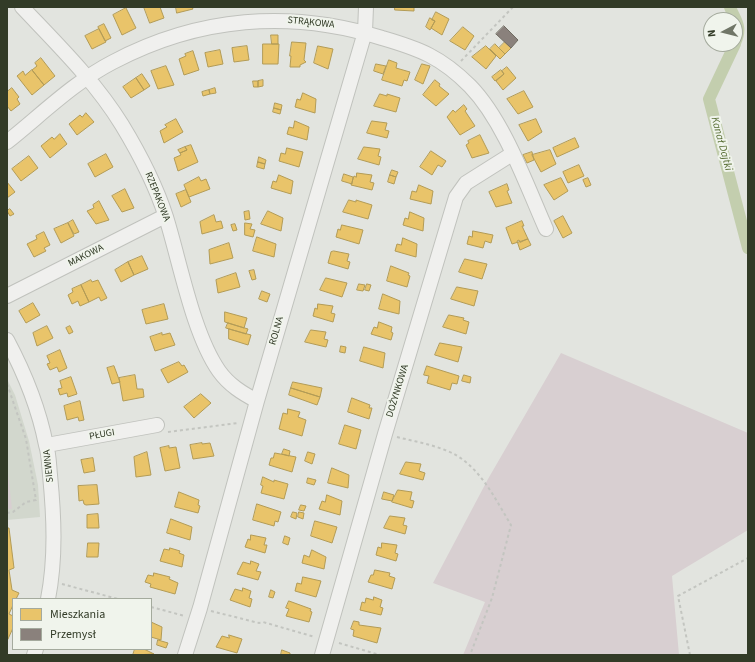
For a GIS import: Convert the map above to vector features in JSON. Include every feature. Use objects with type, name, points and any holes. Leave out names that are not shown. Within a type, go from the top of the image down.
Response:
[{"type":"street","name":"RZEPAKOWA","points":[[22,7],[88,77],[122,124],[149,175],[165,216],[205,344],[220,372],[239,392],[257,401]]},
{"type":"street","name":"ROLNA","points":[[185,655],[198,614],[257,401],[365,32],[366,7]]},
{"type":"street","name":"STRĄKOWA","points":[[7,142],[88,77],[112,62],[149,46],[192,32],[228,24],[264,20],[297,20],[331,24],[365,32],[419,49],[438,59],[470,87],[491,112],[546,229]]},
{"type":"street","name":"DOŻYNKOWA","points":[[322,655],[385,434],[456,197],[466,182],[512,154]]},
{"type":"street","name":"MAKOWA","points":[[7,296],[165,216]]},
{"type":"street","name":"SIEWNA","points":[[7,340],[19,363],[47,445],[52,493],[54,535],[51,582],[48,598]]},
{"type":"street","name":"PŁUGI","points":[[47,445],[157,426]]},
{"type":"path","points":[[452,70],[513,7]]},
{"type":"path","points":[[7,384],[26,439],[36,500],[26,502],[14,512],[7,513]]},
{"type":"path","points":[[157,426],[169,433],[220,425],[242,423],[251,425]]},
{"type":"path","points":[[385,434],[446,450],[470,465],[487,486],[511,525],[492,598],[470,655]]},
{"type":"path","points":[[690,655],[678,596],[748,558]]},
{"type":"path","points":[[51,582],[114,598]]},
{"type":"path","points":[[152,607],[259,623],[263,622],[380,655]]},
{"type":"shaded area","points":[[561,353],[748,433],[748,530],[672,576],[679,655],[463,655],[485,602],[433,583],[488,479]]},
{"type":"shaded area","points":[[7,379],[15,395],[29,441],[38,485],[40,517],[7,520]]},
{"type":"shaded area","points":[[7,464],[12,509],[7,509]]},
{"type":"building: Mieszkania","points":[[144,7],[160,7],[164,18],[150,23]]},
{"type":"building: Mieszkania","points":[[176,7],[192,7],[193,9],[177,13]]},
{"type":"building: Mieszkania","points":[[395,7],[414,7],[414,11],[395,10]]},
{"type":"building: Mieszkania","points":[[126,8],[136,28],[122,35],[113,15]]},
{"type":"building: Mieszkania","points":[[436,12],[449,19],[442,35],[431,28],[435,21],[432,20]]},
{"type":"building: Mieszkania","points":[[430,18],[435,21],[430,30],[426,27]]},
{"type":"building: Mieszkania","points":[[104,24],[111,38],[105,41],[98,27]]},
{"type":"building: Mieszkania","points":[[463,27],[474,36],[465,50],[450,41]]},
{"type":"building: Mieszkania","points":[[99,29],[106,42],[92,49],[85,36]]},
{"type":"building: Mieszkania","points":[[271,35],[278,35],[278,44],[272,44]]},
{"type":"building: Mieszkania","points":[[292,42],[306,43],[304,60],[306,62],[300,65],[300,67],[290,67]]},
{"type":"building: Mieszkania","points":[[505,42],[511,48],[505,54],[499,48]]},
{"type":"building: Mieszkania","points":[[263,44],[279,44],[278,64],[263,64]]},
{"type":"building: Mieszkania","points":[[495,44],[505,54],[500,59],[490,49]]},
{"type":"building: Mieszkania","points":[[247,46],[249,60],[234,62],[232,48]]},
{"type":"building: Mieszkania","points":[[318,46],[333,49],[328,69],[314,63]]},
{"type":"building: Mieszkania","points":[[486,46],[496,56],[486,69],[472,57]]},
{"type":"building: Mieszkania","points":[[220,50],[223,64],[208,67],[205,53]]},
{"type":"building: Mieszkania","points":[[193,51],[199,70],[184,75],[179,59],[186,56],[185,54]]},
{"type":"building: Mieszkania","points":[[41,58],[55,76],[44,85],[32,70],[37,66],[35,63]]},
{"type":"building: Mieszkania","points":[[389,60],[397,63],[396,68],[410,72],[407,81],[404,80],[402,86],[382,80]]},
{"type":"building: Mieszkania","points":[[376,64],[386,66],[383,74],[374,71]]},
{"type":"building: Mieszkania","points":[[422,64],[430,66],[423,84],[415,80]]},
{"type":"building: Mieszkania","points":[[166,66],[174,85],[158,89],[151,71]]},
{"type":"building: Mieszkania","points":[[507,67],[516,78],[503,90],[496,81],[504,74],[502,71]]},
{"type":"building: Mieszkania","points":[[32,70],[44,85],[32,95],[17,76],[23,71],[25,75]]},
{"type":"building: Mieszkania","points":[[501,70],[504,74],[495,81],[492,77]]},
{"type":"building: Mieszkania","points":[[142,74],[150,86],[144,90],[136,78]]},
{"type":"building: Mieszkania","points":[[136,78],[144,90],[131,98],[123,87]]},
{"type":"building: Mieszkania","points":[[263,80],[263,86],[258,87],[258,81]]},
{"type":"building: Mieszkania","points":[[435,80],[440,84],[439,86],[449,94],[436,106],[423,95]]},
{"type":"building: Mieszkania","points":[[253,81],[258,81],[258,87],[254,87]]},
{"type":"building: Mieszkania","points":[[12,88],[19,97],[17,99],[20,104],[11,111],[7,106],[7,92]]},
{"type":"building: Mieszkania","points":[[215,88],[216,93],[210,94],[209,90]]},
{"type":"building: Mieszkania","points":[[209,90],[210,94],[203,96],[202,92]]},
{"type":"building: Mieszkania","points":[[524,91],[533,107],[518,114],[507,99]]},
{"type":"building: Mieszkania","points":[[303,93],[316,99],[315,113],[295,107],[297,99],[300,100]]},
{"type":"building: Mieszkania","points":[[380,94],[387,96],[387,94],[400,98],[396,112],[374,106]]},
{"type":"building: Mieszkania","points":[[275,103],[282,105],[281,110],[274,108]]},
{"type":"building: Mieszkania","points":[[464,105],[467,109],[465,111],[475,126],[460,135],[447,117],[453,110],[455,112]]},
{"type":"building: Mieszkania","points":[[274,108],[281,110],[280,114],[273,112]]},
{"type":"building: Mieszkania","points":[[86,113],[94,122],[77,135],[69,124],[80,115],[82,117]]},
{"type":"building: Mieszkania","points":[[176,119],[183,132],[164,143],[160,131],[167,127],[165,125]]},
{"type":"building: Mieszkania","points":[[536,119],[542,132],[528,141],[519,125]]},
{"type":"building: Mieszkania","points":[[295,121],[309,127],[307,140],[287,134],[289,127],[293,128]]},
{"type":"building: Mieszkania","points":[[372,121],[387,123],[385,130],[389,131],[387,138],[367,133]]},
{"type":"building: Mieszkania","points":[[60,134],[67,144],[50,158],[41,146],[52,137],[54,139]]},
{"type":"building: Mieszkania","points":[[480,135],[489,153],[472,158],[466,145],[469,143],[468,141]]},
{"type":"building: Mieszkania","points":[[575,138],[579,147],[557,157],[553,148]]},
{"type":"building: Mieszkania","points":[[191,145],[198,162],[178,171],[174,158],[187,150],[185,147]]},
{"type":"building: Mieszkania","points":[[185,147],[187,150],[180,153],[178,150]]},
{"type":"building: Mieszkania","points":[[364,147],[380,149],[378,156],[381,157],[379,165],[358,159]]},
{"type":"building: Mieszkania","points":[[287,148],[303,152],[299,167],[279,161],[281,153],[285,154]]},
{"type":"building: Mieszkania","points":[[550,150],[556,164],[541,172],[532,155]]},
{"type":"building: Mieszkania","points":[[431,151],[446,161],[442,167],[438,165],[432,175],[420,167]]},
{"type":"building: Mieszkania","points":[[532,152],[534,160],[527,163],[523,155]]},
{"type":"building: Mieszkania","points":[[106,154],[113,167],[95,177],[88,164]]},
{"type":"building: Mieszkania","points":[[29,156],[38,168],[21,181],[12,169]]},
{"type":"building: Mieszkania","points":[[259,157],[266,160],[265,164],[258,162]]},
{"type":"building: Mieszkania","points":[[258,162],[265,164],[264,169],[257,167]]},
{"type":"building: Mieszkania","points":[[579,165],[584,176],[568,183],[563,172]]},
{"type":"building: Mieszkania","points":[[392,170],[398,172],[396,177],[390,175]]},
{"type":"building: Mieszkania","points":[[357,173],[372,175],[370,182],[374,183],[372,190],[351,185],[354,176],[356,177]]},
{"type":"building: Mieszkania","points":[[344,174],[353,177],[352,184],[342,181]]},
{"type":"building: Mieszkania","points":[[279,175],[293,181],[291,194],[271,188],[273,181],[276,182]]},
{"type":"building: Mieszkania","points":[[390,175],[396,177],[394,184],[388,182]]},
{"type":"building: Mieszkania","points":[[199,177],[201,181],[206,179],[210,189],[189,197],[184,185]]},
{"type":"building: Mieszkania","points":[[561,178],[568,191],[554,200],[544,185]]},
{"type":"building: Mieszkania","points":[[588,178],[591,185],[586,187],[583,180]]},
{"type":"building: Mieszkania","points":[[7,182],[15,192],[7,198]]},
{"type":"building: Mieszkania","points":[[507,184],[509,190],[507,191],[512,203],[496,207],[489,192]]},
{"type":"building: Mieszkania","points":[[419,185],[433,191],[431,204],[410,199],[412,191],[416,192]]},
{"type":"building: Mieszkania","points":[[125,189],[134,208],[122,212],[112,196]]},
{"type":"building: Mieszkania","points":[[186,190],[191,202],[181,207],[176,194]]},
{"type":"building: Mieszkania","points":[[349,200],[356,202],[356,200],[372,205],[368,219],[343,212]]},
{"type":"building: Mieszkania","points":[[99,201],[109,220],[96,224],[87,211],[94,208],[93,205]]},
{"type":"building: Mieszkania","points":[[10,209],[14,214],[10,216],[7,211]]},
{"type":"building: Mieszkania","points":[[249,211],[250,219],[245,220],[244,212]]},
{"type":"building: Mieszkania","points":[[268,211],[283,218],[281,231],[261,224]]},
{"type":"building: Mieszkania","points":[[410,212],[424,218],[423,231],[403,225],[405,218],[408,219]]},
{"type":"building: Mieszkania","points":[[214,215],[216,222],[221,221],[223,228],[202,234],[200,222]]},
{"type":"building: Mieszkania","points":[[563,216],[572,233],[563,238],[554,221]]},
{"type":"building: Mieszkania","points":[[73,220],[79,232],[74,234],[68,223]]},
{"type":"building: Mieszkania","points":[[522,221],[524,226],[522,226],[528,239],[512,244],[506,228]]},
{"type":"building: Mieszkania","points":[[68,223],[74,236],[61,243],[54,229]]},
{"type":"building: Mieszkania","points":[[245,223],[252,224],[250,229],[255,230],[253,237],[245,235]]},
{"type":"building: Mieszkania","points":[[235,224],[237,230],[233,231],[231,225]]},
{"type":"building: Mieszkania","points":[[342,225],[363,230],[359,244],[336,237],[338,229],[340,230]]},
{"type":"building: Mieszkania","points":[[473,231],[493,235],[491,243],[485,241],[483,248],[467,244],[469,236],[472,237]]},
{"type":"building: Mieszkania","points":[[44,232],[50,245],[44,248],[46,251],[34,257],[27,244],[37,239],[36,236]]},
{"type":"building: Mieszkania","points":[[257,237],[276,244],[274,257],[253,251]]},
{"type":"building: Mieszkania","points":[[403,238],[417,244],[416,257],[395,251],[397,244],[401,245]]},
{"type":"building: Mieszkania","points":[[528,239],[531,245],[520,250],[517,241],[519,240],[520,242]]},
{"type":"building: Mieszkania","points":[[229,243],[233,258],[210,264],[209,250]]},
{"type":"building: Mieszkania","points":[[334,251],[349,254],[347,261],[350,262],[348,269],[328,263],[331,252]]},
{"type":"building: Mieszkania","points":[[142,256],[148,269],[134,275],[128,262]]},
{"type":"building: Mieszkania","points":[[465,259],[487,264],[482,279],[459,272]]},
{"type":"building: Mieszkania","points":[[128,262],[134,275],[121,282],[115,270]]},
{"type":"building: Mieszkania","points":[[391,266],[409,273],[408,275],[410,276],[407,287],[387,281]]},
{"type":"building: Mieszkania","points":[[254,270],[256,279],[252,280],[249,271]]},
{"type":"building: Mieszkania","points":[[236,273],[240,287],[218,293],[216,280]]},
{"type":"building: Mieszkania","points":[[326,278],[347,283],[342,297],[320,290]]},
{"type":"building: Mieszkania","points":[[91,280],[92,282],[98,280],[107,298],[101,301],[99,297],[89,302],[81,285]]},
{"type":"building: Mieszkania","points":[[359,284],[365,285],[363,291],[357,290]]},
{"type":"building: Mieszkania","points":[[367,284],[371,285],[369,291],[365,290]]},
{"type":"building: Mieszkania","points":[[81,285],[89,302],[80,306],[78,301],[72,304],[68,295],[73,292],[72,289]]},
{"type":"building: Mieszkania","points":[[457,287],[478,291],[474,306],[451,299]]},
{"type":"building: Mieszkania","points":[[262,291],[270,294],[267,302],[259,299]]},
{"type":"building: Mieszkania","points":[[383,294],[400,301],[399,314],[379,309]]},
{"type":"building: Mieszkania","points":[[33,303],[40,315],[26,323],[19,311]]},
{"type":"building: Mieszkania","points":[[164,304],[168,319],[146,324],[142,310]]},
{"type":"building: Mieszkania","points":[[318,304],[333,306],[331,313],[335,314],[333,322],[313,316],[315,308],[317,309]]},
{"type":"building: Mieszkania","points":[[225,312],[247,318],[244,328],[225,322]]},
{"type":"building: Mieszkania","points":[[449,315],[464,318],[463,320],[469,322],[466,334],[443,327]]},
{"type":"building: Mieszkania","points":[[379,322],[392,327],[391,332],[393,333],[391,340],[371,334],[374,327],[377,328]]},
{"type":"building: Mieszkania","points":[[228,323],[248,329],[246,334],[226,328]]},
{"type":"building: Mieszkania","points":[[47,326],[53,338],[37,346],[33,333]]},
{"type":"building: Mieszkania","points":[[70,326],[73,332],[69,334],[66,328]]},
{"type":"building: Mieszkania","points":[[229,329],[251,335],[248,345],[229,339]]},
{"type":"building: Mieszkania","points":[[311,330],[326,332],[324,339],[328,340],[326,347],[305,342]]},
{"type":"building: Mieszkania","points":[[162,333],[162,335],[170,333],[175,345],[155,351],[150,337]]},
{"type":"building: Mieszkania","points":[[440,343],[462,347],[458,362],[435,355]]},
{"type":"building: Mieszkania","points":[[341,346],[346,347],[345,353],[340,352]]},
{"type":"building: Mieszkania","points":[[364,347],[385,353],[383,368],[360,361]]},
{"type":"building: Mieszkania","points":[[60,350],[67,368],[59,372],[57,367],[50,370],[47,364],[50,363],[47,356]]},
{"type":"building: Mieszkania","points":[[179,362],[182,366],[184,365],[188,372],[168,383],[161,370]]},
{"type":"building: Mieszkania","points":[[114,366],[120,382],[112,384],[107,368]]},
{"type":"building: Mieszkania","points":[[427,366],[459,376],[457,384],[452,383],[450,390],[427,383],[429,376],[424,375]]},
{"type":"building: Mieszkania","points":[[135,375],[137,389],[143,389],[144,397],[123,401],[119,378]]},
{"type":"building: Mieszkania","points":[[464,375],[471,377],[470,383],[462,381]]},
{"type":"building: Mieszkania","points":[[71,377],[77,394],[68,397],[67,393],[60,395],[58,389],[62,388],[60,381]]},
{"type":"building: Mieszkania","points":[[293,382],[322,388],[320,397],[291,388]]},
{"type":"building: Mieszkania","points":[[291,388],[320,397],[317,405],[289,395]]},
{"type":"building: Mieszkania","points":[[201,394],[211,403],[194,418],[184,407]]},
{"type":"building: Mieszkania","points":[[352,398],[370,405],[369,408],[372,408],[369,419],[348,412]]},
{"type":"building: Mieszkania","points":[[80,401],[84,420],[79,421],[78,417],[67,420],[64,406]]},
{"type":"building: Mieszkania","points":[[288,409],[300,412],[298,417],[306,420],[302,436],[279,429],[283,413],[287,414]]},
{"type":"building: Mieszkania","points":[[345,425],[361,430],[356,449],[339,444]]},
{"type":"building: Mieszkania","points":[[210,443],[214,456],[193,459],[190,445]]},
{"type":"building: Mieszkania","points":[[169,446],[169,448],[176,447],[180,468],[165,471],[160,448]]},
{"type":"building: Mieszkania","points":[[284,449],[290,451],[289,456],[282,454]]},
{"type":"building: Mieszkania","points":[[147,452],[151,475],[136,477],[134,457]]},
{"type":"building: Mieszkania","points":[[308,452],[315,454],[312,464],[305,461]]},
{"type":"building: Mieszkania","points":[[275,453],[296,457],[292,472],[269,465],[271,458],[273,458]]},
{"type":"building: Mieszkania","points":[[93,458],[95,471],[84,473],[81,460]]},
{"type":"building: Mieszkania","points":[[406,462],[421,464],[419,471],[425,473],[423,480],[400,474]]},
{"type":"building: Mieszkania","points":[[332,468],[349,475],[348,488],[328,483]]},
{"type":"building: Mieszkania","points":[[263,477],[274,482],[274,480],[288,484],[284,499],[261,493]]},
{"type":"building: Mieszkania","points":[[308,478],[316,480],[314,485],[307,483]]},
{"type":"building: Mieszkania","points":[[97,485],[99,504],[86,505],[84,504],[83,500],[79,501],[78,486]]},
{"type":"building: Mieszkania","points":[[398,490],[412,492],[410,500],[414,501],[412,508],[392,502]]},
{"type":"building: Mieszkania","points":[[179,492],[199,500],[198,505],[200,506],[198,513],[175,507]]},
{"type":"building: Mieszkania","points":[[384,492],[394,495],[392,501],[382,499]]},
{"type":"building: Mieszkania","points":[[327,495],[342,501],[340,515],[319,509],[322,501],[325,502]]},
{"type":"building: Mieszkania","points":[[257,504],[281,512],[278,522],[275,521],[274,526],[253,520]]},
{"type":"building: Mieszkania","points":[[301,505],[306,506],[304,511],[299,510]]},
{"type":"building: Mieszkania","points":[[293,512],[297,513],[296,519],[291,517]]},
{"type":"building: Mieszkania","points":[[299,512],[304,513],[303,519],[298,517]]},
{"type":"building: Mieszkania","points":[[98,514],[99,528],[87,528],[87,515]]},
{"type":"building: Mieszkania","points":[[390,516],[405,518],[403,525],[407,526],[405,534],[384,528]]},
{"type":"building: Mieszkania","points":[[171,519],[192,527],[190,540],[167,533]]},
{"type":"building: Mieszkania","points":[[315,521],[337,527],[332,543],[311,536]]},
{"type":"building: Mieszkania","points":[[7,528],[9,528],[14,568],[9,570],[12,590],[19,593],[16,598],[12,598],[12,607],[9,614],[12,616],[12,630],[8,639]]},
{"type":"building: Mieszkania","points":[[251,535],[266,538],[264,545],[267,545],[265,553],[245,547],[248,539],[250,540]]},
{"type":"building: Mieszkania","points":[[285,536],[290,538],[288,545],[283,543]]},
{"type":"building: Mieszkania","points":[[88,543],[99,543],[98,557],[87,557]]},
{"type":"building: Mieszkania","points":[[382,543],[397,545],[395,553],[398,554],[396,561],[376,555],[378,547],[381,548]]},
{"type":"building: Mieszkania","points":[[170,548],[180,551],[179,553],[184,555],[182,567],[160,561],[164,549],[169,550]]},
{"type":"building: Mieszkania","points":[[312,550],[326,557],[324,569],[302,563],[304,555],[309,557]]},
{"type":"building: Mieszkania","points":[[251,561],[259,564],[256,571],[261,572],[258,580],[237,574],[243,562],[250,564]]},
{"type":"building: Mieszkania","points":[[375,570],[390,573],[389,576],[395,578],[392,589],[368,582]]},
{"type":"building: Mieszkania","points":[[154,573],[170,577],[169,579],[178,583],[175,594],[150,587],[151,584],[145,582],[148,575],[153,576]]},
{"type":"building: Mieszkania","points":[[303,577],[321,581],[316,597],[295,591],[297,583],[301,584]]},
{"type":"building: Mieszkania","points":[[243,588],[251,591],[249,598],[252,599],[250,607],[230,600],[235,589],[242,591]]},
{"type":"building: Mieszkania","points":[[271,590],[275,592],[273,598],[269,597]]},
{"type":"building: Mieszkania","points":[[374,597],[382,600],[380,607],[383,608],[381,615],[360,610],[362,602],[365,603],[366,598],[373,600]]},
{"type":"building: Mieszkania","points":[[289,601],[311,609],[310,611],[312,612],[309,622],[286,616],[289,609],[286,608]]},
{"type":"building: Mieszkania","points":[[354,621],[359,622],[359,625],[381,628],[377,643],[353,636],[354,630],[351,629]]},
{"type":"building: Mieszkania","points":[[152,622],[162,627],[161,640],[152,637]]},
{"type":"building: Mieszkania","points":[[229,635],[242,639],[237,653],[216,647],[222,636],[229,638]]},
{"type":"building: Mieszkania","points":[[158,640],[168,643],[166,648],[157,645]]},
{"type":"building: Mieszkania","points":[[135,650],[146,650],[154,654],[133,655]]},
{"type":"building: Mieszkania","points":[[282,650],[290,653],[290,655],[281,655]]},
{"type":"building: Przemysł","points":[[504,26],[518,40],[511,48],[496,34]]},
{"type":"waterway","name":"Kanał Dajtki","points":[[730,7],[732,12]]},
{"type":"waterway","name":"Kanał Dajtki","points":[[731,52],[709,99],[748,248]]}]
